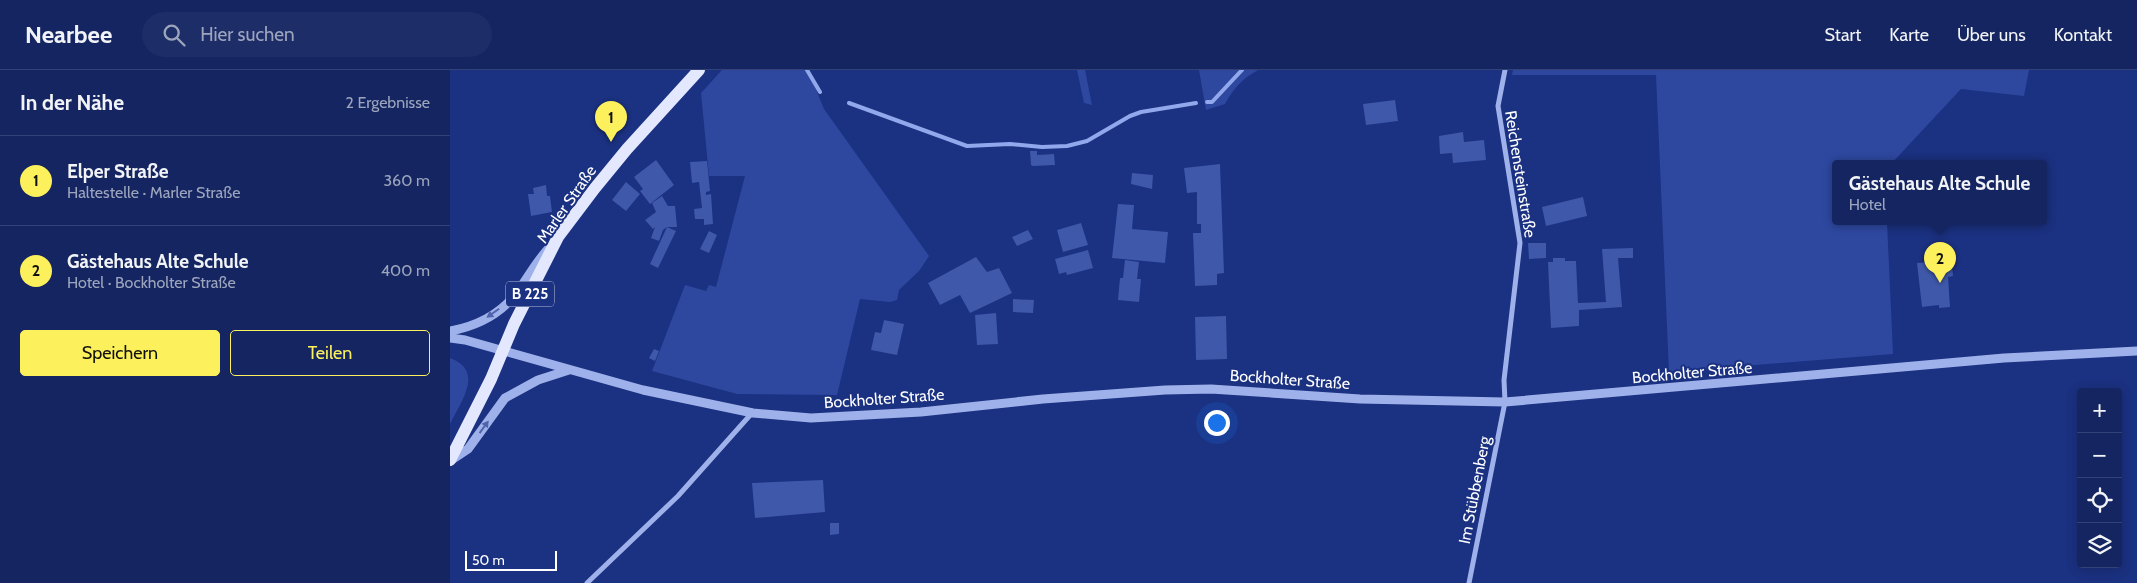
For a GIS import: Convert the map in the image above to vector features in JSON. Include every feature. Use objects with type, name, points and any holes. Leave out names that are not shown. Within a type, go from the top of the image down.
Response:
[{"type":"main road","name":"Marler Straße","points":[[502,350],[558,237],[626,149],[699,70]]},
{"type":"main road","name":"B 225","points":[[450,461],[502,350]]},
{"type":"street","name":"Reichensteinstraße","points":[[1505,70],[1498,106],[1520,243],[1504,380],[1505,402]]},
{"type":"street","points":[[450,331],[466,328],[493,315],[517,292],[541,256],[558,237]]},
{"type":"street","name":"Bockholter Straße","points":[[450,338],[465,340],[643,390],[753,413],[812,418],[921,412],[1103,394],[1211,389],[1360,399],[1505,402],[2004,358],[2137,351]]},
{"type":"street","points":[[450,461],[468,449],[505,398],[538,380],[570,370]]},
{"type":"street","name":"Im Stübbenberg","points":[[1469,583],[1505,402]]},
{"type":"street","points":[[587,583],[678,496],[753,413]]},
{"type":"shaded area","points":[[722,70],[805,70],[815,87],[824,109],[929,256],[919,271],[899,290],[897,300],[890,302],[860,299],[837,395],[737,394],[652,371],[685,285],[706,291],[709,285],[716,287],[745,176],[709,176],[701,93]]},
{"type":"shaded area","points":[[1077,70],[1085,70],[1092,105],[1084,103]]},
{"type":"shaded area","points":[[1199,70],[1258,70],[1239,84],[1225,104],[1206,110]]},
{"type":"shaded area","points":[[1513,70],[2029,70],[2024,96],[1961,89],[1895,160],[1832,160],[1832,225],[1887,225],[1893,354],[1669,372],[1656,75],[1512,75]]},
{"type":"shaded area","points":[[450,358],[460,364],[466,371],[468,379],[464,396],[450,424]]},
{"type":"building","points":[[1395,100],[1398,121],[1366,125],[1363,104]]},
{"type":"building","points":[[1463,132],[1464,142],[1484,140],[1486,160],[1453,163],[1452,153],[1440,154],[1439,136]]},
{"type":"building","points":[[1030,151],[1037,151],[1037,155],[1054,154],[1055,165],[1031,165]]},
{"type":"building","points":[[656,160],[674,185],[650,204],[640,191],[643,189],[634,177]]},
{"type":"building","points":[[707,161],[710,191],[706,192],[706,195],[711,194],[713,224],[704,225],[704,219],[695,219],[694,209],[702,208],[699,182],[692,183],[690,162]]},
{"type":"building","points":[[1220,164],[1224,273],[1217,274],[1217,285],[1195,286],[1193,233],[1201,233],[1201,224],[1197,224],[1197,192],[1187,193],[1184,168]]},
{"type":"building","points":[[1132,173],[1153,175],[1152,189],[1131,184]]},
{"type":"building","points":[[626,182],[640,194],[626,211],[612,200]]},
{"type":"building","points":[[546,185],[547,196],[550,196],[552,212],[531,216],[528,194],[534,194],[533,188]]},
{"type":"building","points":[[662,196],[668,206],[675,206],[677,227],[667,227],[663,230],[659,241],[651,238],[655,227],[653,229],[645,220],[656,212],[652,203]]},
{"type":"building","points":[[1583,197],[1587,216],[1546,226],[1542,207]]},
{"type":"building","points":[[1118,204],[1134,205],[1132,229],[1168,232],[1165,263],[1112,258]]},
{"type":"building","points":[[1081,223],[1088,245],[1063,252],[1057,230]]},
{"type":"building","points":[[667,227],[676,231],[658,268],[650,264]]},
{"type":"building","points":[[1028,230],[1033,239],[1017,246],[1012,237]]},
{"type":"building","points":[[709,231],[717,235],[709,253],[700,249]]},
{"type":"building","points":[[1528,243],[1546,243],[1546,258],[1529,259]]},
{"type":"building","points":[[1633,248],[1633,258],[1618,258],[1622,307],[1579,310],[1579,326],[1551,328],[1548,262],[1553,262],[1553,258],[1565,258],[1565,261],[1576,261],[1578,303],[1606,302],[1602,249]]},
{"type":"building","points":[[1088,250],[1093,268],[1067,275],[1066,272],[1059,274],[1055,259]]},
{"type":"building","points":[[976,257],[987,272],[999,268],[1012,293],[970,313],[960,295],[940,305],[928,283]]},
{"type":"building","points":[[1125,260],[1139,262],[1137,279],[1141,279],[1139,302],[1118,300],[1120,278],[1123,278]]},
{"type":"building","points":[[1946,261],[1947,265],[1952,266],[1953,276],[1948,277],[1950,307],[1939,308],[1939,305],[1922,307],[1917,263]]},
{"type":"building","points":[[1013,299],[1034,300],[1033,313],[1013,312]]},
{"type":"building","points":[[996,313],[998,344],[977,345],[975,315]]},
{"type":"building","points":[[1226,316],[1227,359],[1196,360],[1195,317]]},
{"type":"building","points":[[884,320],[904,324],[897,355],[871,350],[875,332],[881,333]]},
{"type":"building","points":[[654,349],[659,351],[655,361],[649,358]]},
{"type":"building","points":[[823,480],[825,512],[755,518],[752,483]]},
{"type":"building","points":[[830,523],[839,523],[839,534],[830,535]]},
{"type":"waterway","points":[[807,70],[820,92]]},
{"type":"waterway","points":[[1207,102],[1212,102],[1242,70]]},
{"type":"waterway","points":[[849,103],[967,146],[1010,144],[1042,147],[1067,146],[1087,141],[1130,116],[1141,112],[1196,103]]},
{"type":"place","name":"Elper Straße","points":[[611,142]]},
{"type":"place","name":"Gästehaus Alte Schule","points":[[1940,283]]}]
